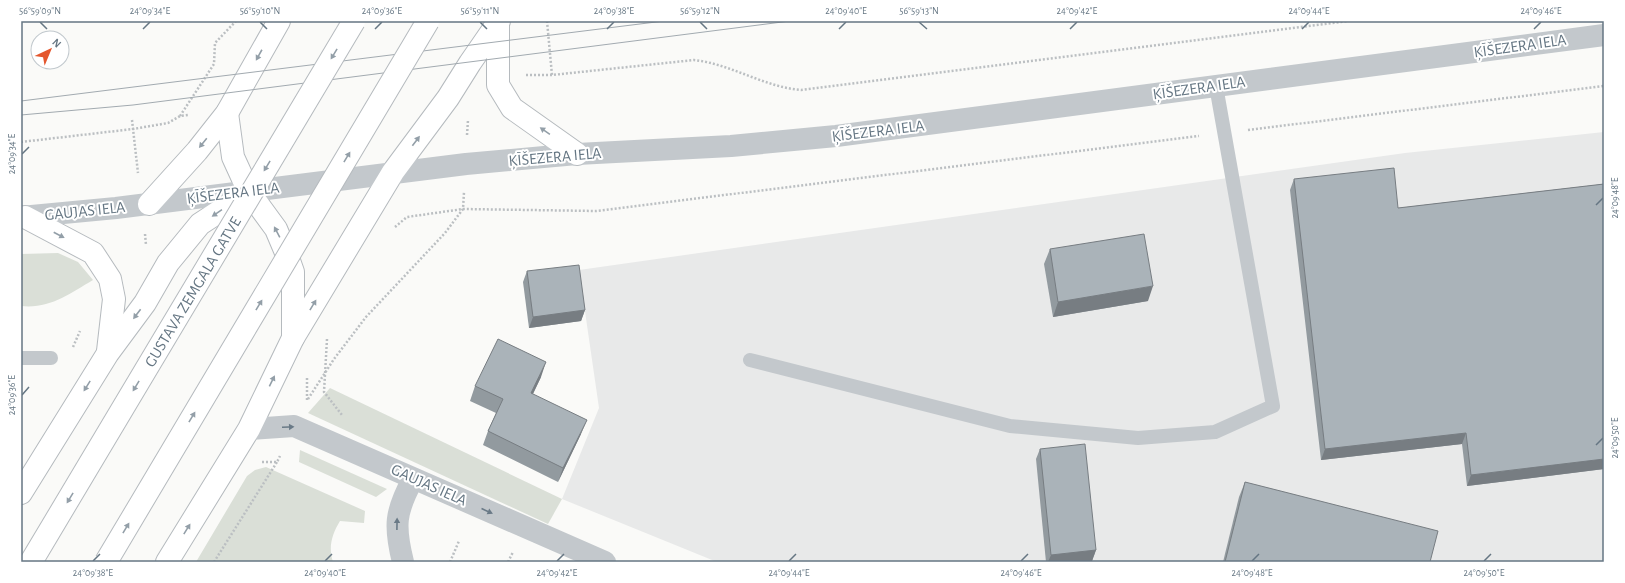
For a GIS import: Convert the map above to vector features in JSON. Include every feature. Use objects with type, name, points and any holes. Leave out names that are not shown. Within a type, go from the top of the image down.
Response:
[{"type":"main road","points":[[149,204],[197,151],[227,113],[279,21]]},
{"type":"main road","name":"GUSTAVA ZEMGALA GATVE","points":[[31,562],[354,21]]},
{"type":"main road","points":[[106,562],[428,21]]},
{"type":"main road","points":[[499,22],[498,85],[512,108],[577,154]]},
{"type":"main road","points":[[167,562],[249,429],[293,338],[393,172],[448,98],[470,63],[499,22]]},
{"type":"main road","points":[[227,113],[233,157],[249,192],[276,230],[288,254],[293,272],[293,338]]},
{"type":"main road","points":[[21,493],[108,353],[145,303],[168,263],[200,224],[249,192]]},
{"type":"main road","points":[[23,217],[93,253],[110,279],[114,299],[108,353]]},
{"type":"street","name":"ĶĪŠEZERA IELA","points":[[149,204],[393,172],[577,154],[731,146],[836,136],[1604,35]]},
{"type":"street","name":"GAUJAS IELA","points":[[23,217],[149,204]]},
{"type":"street","name":"GAUJAS IELA","points":[[249,429],[294,426],[604,562]]},
{"type":"street","points":[[403,562],[397,537],[397,516],[403,497],[413,479]]},
{"type":"lane","points":[[750,360],[1010,426],[1138,438],[1215,432],[1272,406],[1216,86]]},
{"type":"lane","points":[[21,358],[51,358]]},
{"type":"path","points":[[180,116],[214,64],[215,43],[236,21]]},
{"type":"path","points":[[547,21],[552,74]]},
{"type":"path","points":[[519,76],[694,60],[712,63],[780,87],[801,90],[1348,21]]},
{"type":"path","points":[[392,230],[407,217],[463,209],[596,210],[1604,86]]},
{"type":"path","points":[[21,142],[133,129]]},
{"type":"path","points":[[305,403],[325,373],[366,318],[445,233],[463,209]]},
{"type":"path","points":[[324,339],[327,332],[324,392],[342,415],[340,445]]},
{"type":"path","points":[[307,377],[308,399]]},
{"type":"path","points":[[214,562],[277,462]]},
{"type":"path","points":[[450,562],[459,541]]},
{"type":"shaded area","points":[[1604,132],[1604,562],[717,562],[562,499],[599,408],[579,270],[1405,153]]},
{"type":"shaded area","points":[[58,253],[78,262],[93,280],[50,303],[21,306],[21,254]]},
{"type":"shaded area","points":[[330,388],[562,499],[548,524],[308,413]]},
{"type":"shaded area","points":[[300,450],[387,489],[376,497],[299,462]]},
{"type":"shaded area","points":[[266,467],[365,511],[364,523],[340,521],[335,531],[331,546],[333,562],[196,562],[247,476],[255,470]]},
{"type":"building","points":[[1394,168],[1398,208],[1604,184],[1604,459],[1471,475],[1466,433],[1325,449],[1294,179]]},
{"type":"building","points":[[1144,234],[1153,286],[1058,302],[1050,249]]},
{"type":"building","points":[[579,265],[585,310],[533,317],[527,271]]},
{"type":"building","points":[[498,339],[546,362],[531,393],[587,420],[563,468],[488,431],[503,399],[475,386]]},
{"type":"building","points":[[1085,444],[1096,550],[1051,555],[1040,449]]},
{"type":"building","points":[[1245,482],[1438,531],[1430,562],[1225,562]]},
{"type":"tram line","points":[[21,101],[664,21]]},
{"type":"tram line","points":[[21,115],[133,105],[790,21]]}]
